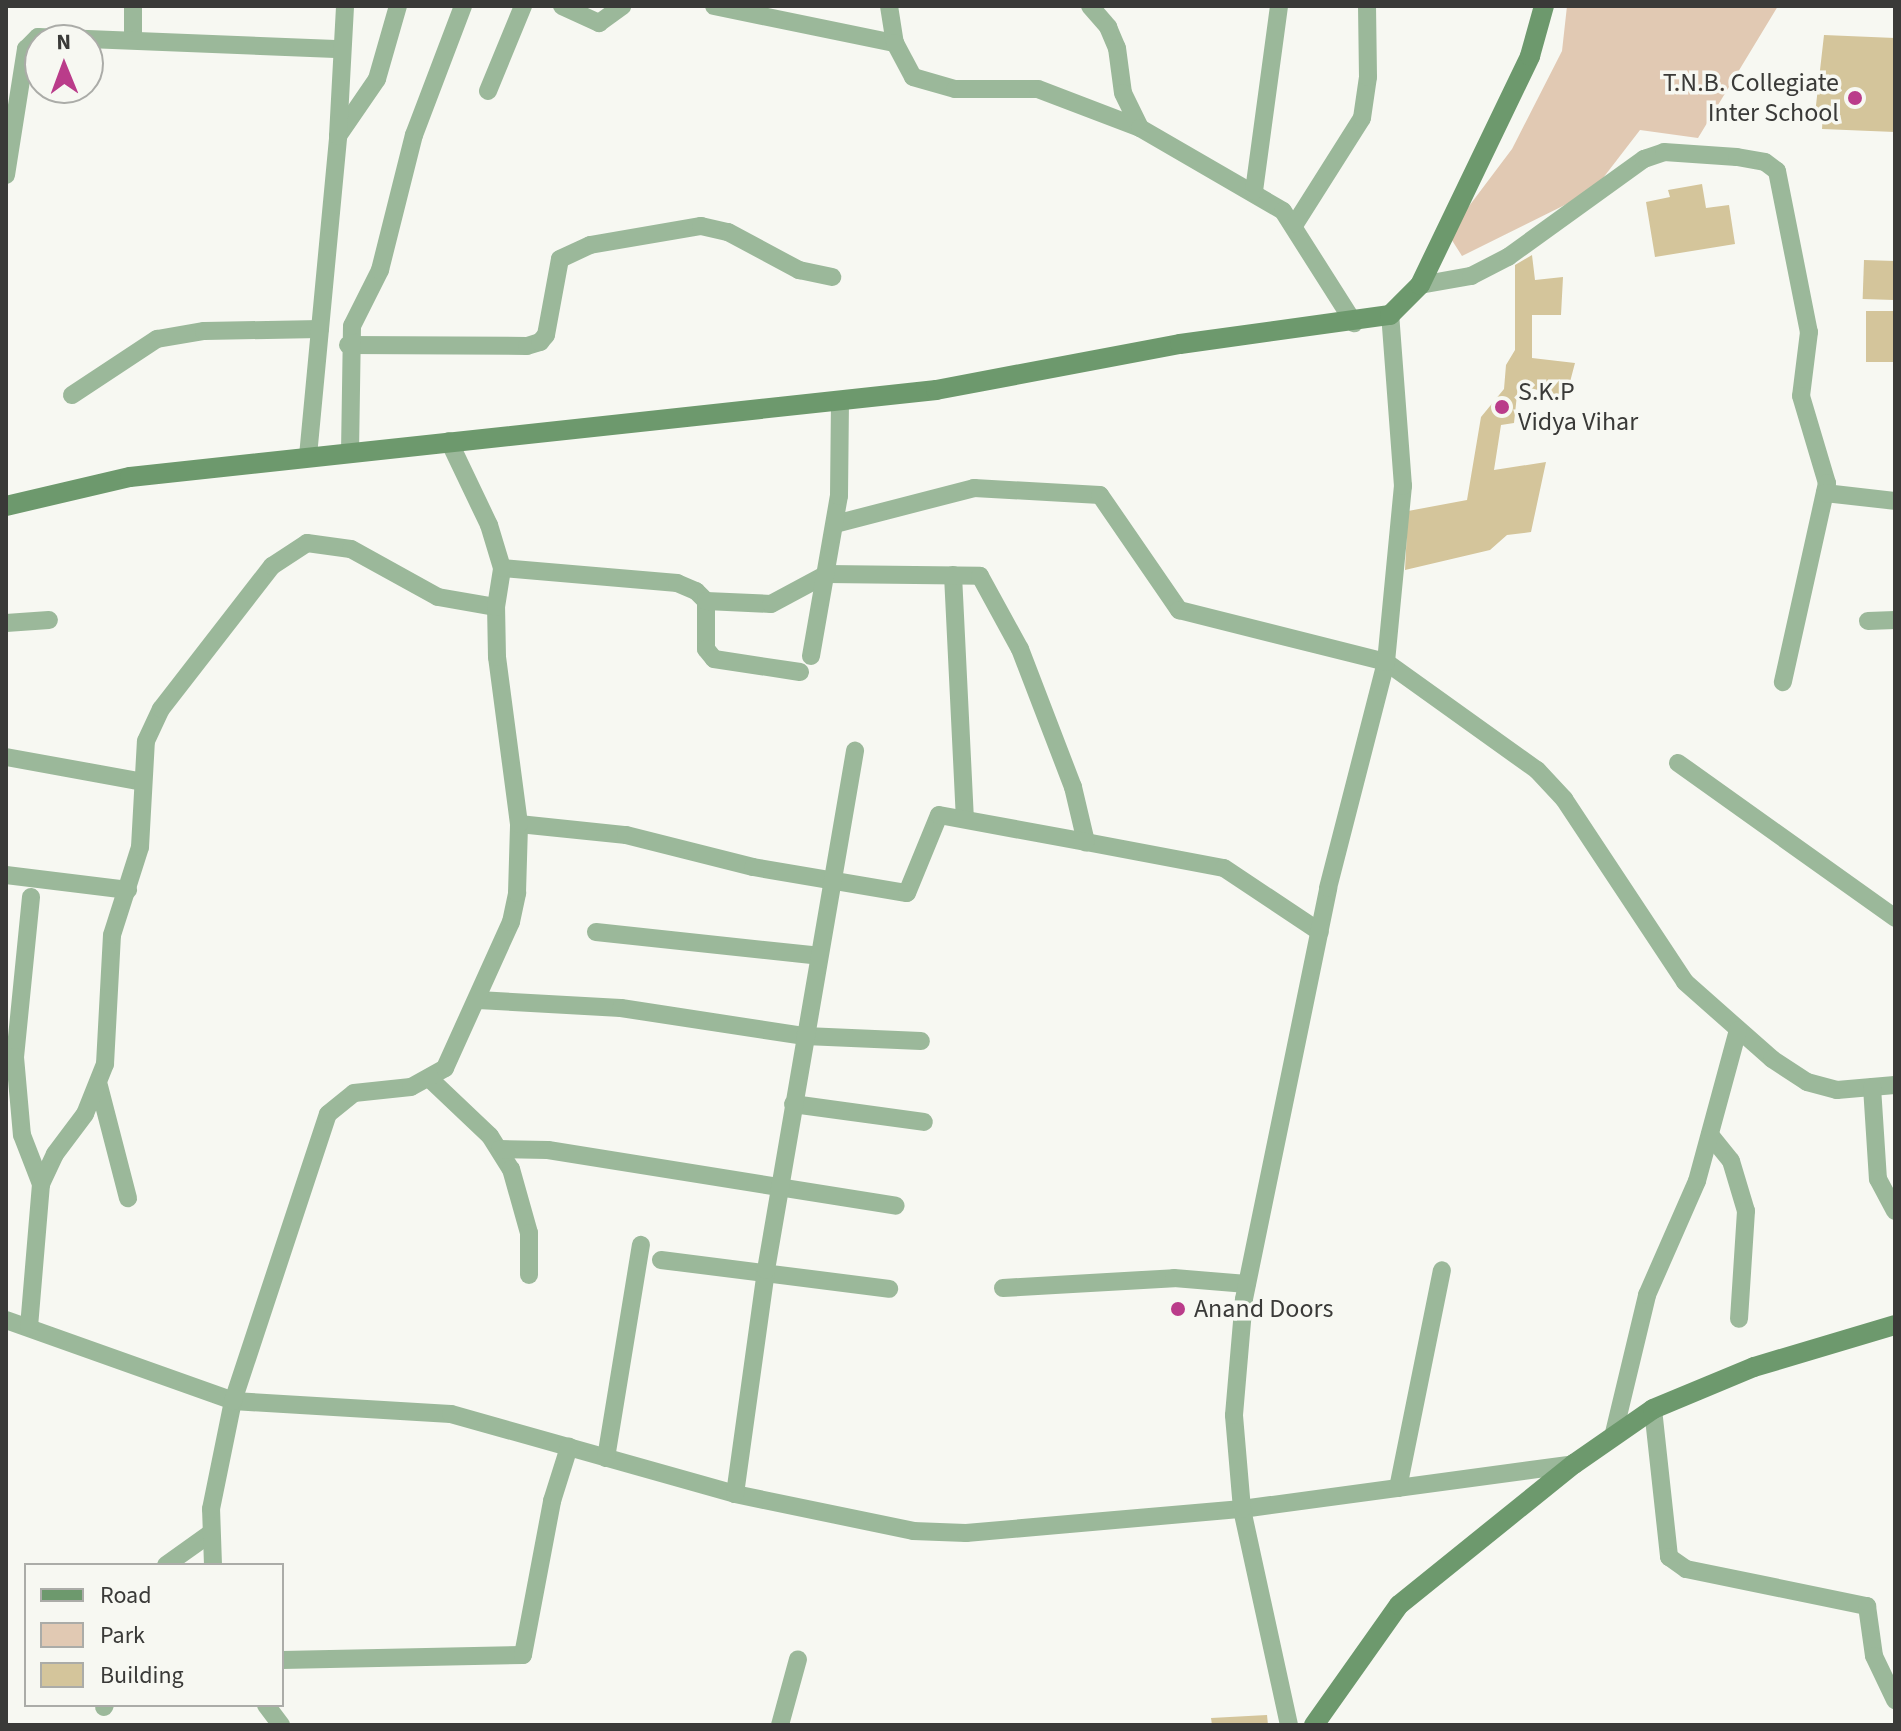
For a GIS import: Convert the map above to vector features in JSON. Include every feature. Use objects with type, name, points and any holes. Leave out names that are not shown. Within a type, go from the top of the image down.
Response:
[{"type":"main road","points":[[6,506],[130,477],[840,400],[1005,379],[1180,344],[1354,323],[1390,315],[1420,285],[1530,56],[1544,6]]},
{"type":"main road","points":[[1314,1725],[1399,1605],[1574,1464],[1653,1409],[1754,1367],[1895,1325]]},
{"type":"street","points":[[133,6],[133,40]]},
{"type":"street","points":[[308,456],[338,136],[345,6]]},
{"type":"street","points":[[338,136],[377,79],[398,6]]},
{"type":"street","points":[[350,453],[348,345],[380,270],[414,135],[463,6]]},
{"type":"street","points":[[488,91],[523,6]]},
{"type":"street","points":[[562,6],[599,23],[622,6]]},
{"type":"street","points":[[714,6],[895,43]]},
{"type":"street","points":[[889,6],[895,43],[913,77],[955,89],[1038,89],[1140,128],[1158,143],[1254,191],[1295,224],[1354,323]]},
{"type":"street","points":[[1090,6],[1108,27],[1123,93],[1140,128]]},
{"type":"street","points":[[1254,191],[1279,6]]},
{"type":"street","points":[[1295,224],[1362,118],[1368,77],[1367,6]]},
{"type":"street","points":[[7,163],[22,68],[32,40],[60,35],[342,49]]},
{"type":"street","points":[[1420,285],[1471,276],[1508,257],[1654,155],[1685,150],[1765,162],[1777,171],[1785,188],[1809,332],[1801,396],[1825,468],[1825,493],[1783,682]]},
{"type":"street","points":[[348,345],[527,346],[540,342],[546,335],[560,259],[590,245],[701,226],[728,232],[790,267],[832,277]]},
{"type":"street","points":[[1289,1725],[1242,1509],[1234,1415],[1247,1284],[1320,932],[1386,662],[1403,486],[1390,315]]},
{"type":"street","points":[[72,395],[157,339],[204,331],[320,329]]},
{"type":"street","points":[[811,656],[835,524],[840,400]]},
{"type":"street","points":[[213,1563],[208,1535],[233,1401],[328,1114],[354,1093],[431,1080],[455,1054],[511,922],[519,824],[496,607],[502,568],[489,525],[449,441]]},
{"type":"street","points":[[835,524],[974,488],[1100,495],[1179,610],[1386,662],[1537,770],[1564,799],[1685,982],[1738,1030],[1807,1082],[1837,1090],[1895,1085]]},
{"type":"street","points":[[1825,493],[1895,501]]},
{"type":"street","points":[[29,1327],[41,1184],[99,1086],[105,1064],[109,958],[144,828],[146,741],[161,709],[272,566],[307,543],[351,549],[438,597],[496,607]]},
{"type":"street","points":[[502,568],[650,578],[696,591],[706,601],[771,604],[827,574],[980,576],[1020,649],[1073,787],[1079,831],[1086,842]]},
{"type":"street","points":[[953,575],[965,817]]},
{"type":"street","points":[[706,601],[706,649],[714,659],[800,672]]},
{"type":"street","points":[[6,623],[49,620]]},
{"type":"street","points":[[1868,621],[1895,620]]},
{"type":"street","points":[[735,1494],[779,1186],[855,751]]},
{"type":"street","points":[[6,757],[143,782]]},
{"type":"street","points":[[1678,763],[1895,918]]},
{"type":"street","points":[[519,824],[626,835],[753,867],[907,893],[939,815],[965,817],[1224,868],[1320,932]]},
{"type":"street","points":[[6,875],[128,890]]},
{"type":"street","points":[[31,897],[15,1057],[22,1135],[41,1184]]},
{"type":"street","points":[[596,932],[819,956]]},
{"type":"street","points":[[478,1000],[621,1008],[805,1036],[921,1041]]},
{"type":"street","points":[[1613,1437],[1647,1295],[1697,1181],[1738,1030]]},
{"type":"street","points":[[431,1080],[500,1149],[529,1233],[529,1275]]},
{"type":"street","points":[[99,1086],[128,1198]]},
{"type":"street","points":[[1872,1087],[1878,1179],[1895,1211]]},
{"type":"street","points":[[793,1104],[924,1122]]},
{"type":"street","points":[[1710,1135],[1731,1161],[1746,1211],[1739,1319]]},
{"type":"street","points":[[500,1149],[548,1150],[896,1206]]},
{"type":"street","points":[[606,1458],[641,1245]]},
{"type":"street","points":[[661,1260],[766,1270],[889,1289]]},
{"type":"street","points":[[1398,1488],[1442,1270]]},
{"type":"street","points":[[1003,1288],[1174,1278],[1247,1284]]},
{"type":"street","points":[[6,1320],[233,1401],[408,1408],[569,1447],[735,1494],[853,1521],[966,1533],[1242,1509],[1574,1464]]},
{"type":"street","points":[[1653,1409],[1669,1557],[1686,1569],[1867,1606],[1874,1656],[1895,1700]]},
{"type":"street","points":[[284,1660],[523,1655],[552,1501],[569,1447]]},
{"type":"street","points":[[169,1563],[208,1535]]},
{"type":"street","points":[[780,1725],[798,1659]]},
{"type":"street","points":[[268,1707],[281,1725]]},
{"type":"green space","points":[[1567,6],[1778,6],[1698,138],[1640,130],[1593,191],[1462,256],[1448,234],[1512,149],[1562,51]]},
{"type":"building","name":"T.N.B. Collegiate Inter School","points":[[1824,35],[1895,38],[1895,132],[1822,129],[1823,114],[1815,114]]},
{"type":"building","points":[[1702,184],[1706,208],[1729,205],[1735,244],[1655,257],[1646,202],[1670,197],[1668,190]]},
{"type":"building","name":"S.K.P Vidya Vihar","points":[[1532,255],[1535,280],[1563,277],[1561,315],[1532,315],[1532,358],[1575,363],[1566,397],[1518,385],[1514,423],[1501,425],[1494,470],[1546,462],[1531,532],[1507,535],[1490,550],[1405,570],[1408,511],[1467,500],[1481,417],[1504,389],[1506,365],[1515,350],[1515,265]]},
{"type":"building","points":[[1864,260],[1895,261],[1894,300],[1863,299]]},
{"type":"building","points":[[1866,311],[1895,311],[1895,362],[1866,362]]},
{"type":"building","points":[[1267,1715],[1268,1725],[1212,1725],[1211,1718]]},
{"type":"place","name":"T.N.B. Collegiate Inter School","points":[[1855,98]]},
{"type":"place","name":"S.K.P Vidya Vihar","points":[[1502,407]]},
{"type":"place","name":"Anand Doors","points":[[1178,1309]]}]
